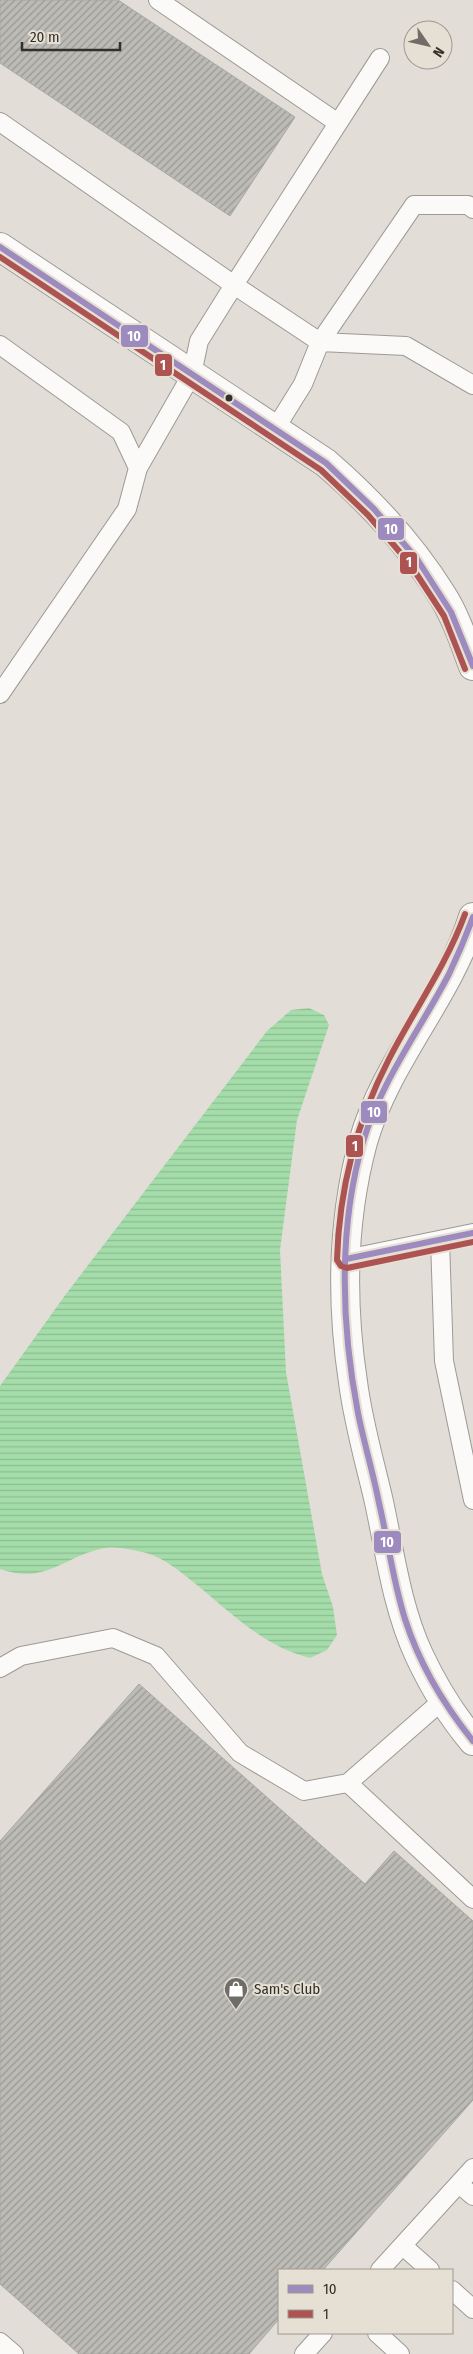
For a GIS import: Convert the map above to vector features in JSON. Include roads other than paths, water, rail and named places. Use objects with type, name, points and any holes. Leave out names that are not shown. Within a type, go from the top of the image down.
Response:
[{"type":"street","points":[[0,247],[326,463],[382,515],[417,558],[443,597],[473,666]]},
{"type":"street","points":[[473,917],[451,969],[387,1082],[364,1141],[352,1197],[344,1294],[353,1383],[398,1590],[419,1655],[444,1699],[473,1741]]},
{"type":"lane","points":[[158,0],[338,123]]},
{"type":"lane","points":[[0,694],[127,509],[138,468],[192,374],[199,341],[380,58]]},
{"type":"lane","points":[[0,122],[234,285],[320,342],[406,346],[473,385]]},
{"type":"lane","points":[[275,429],[303,384],[320,342],[414,205],[468,205],[473,209]]},
{"type":"lane","points":[[0,345],[121,432],[138,468]]},
{"type":"lane","points":[[346,1259],[473,1233]]},
{"type":"lane","points":[[440,1240],[444,1361],[473,1500]]},
{"type":"lane","points":[[0,1668],[21,1656],[113,1638],[156,1656],[240,1753],[304,1792],[348,1783],[444,1699]]},
{"type":"lane","points":[[348,1783],[473,1899]]},
{"type":"lane","points":[[381,2269],[473,2168]]},
{"type":"lane","points":[[459,2184],[473,2196]]},
{"type":"lane","points":[[402,2246],[429,2269]]},
{"type":"lane","points":[[453,2291],[473,2309]]},
{"type":"lane","points":[[304,2354],[322,2334]]},
{"type":"lane","points":[[378,2334],[400,2354]]},
{"type":"lane","points":[[0,2342],[14,2354]]},
{"type":"place","name":"Sam's Club","points":[[236,2010]]}]
